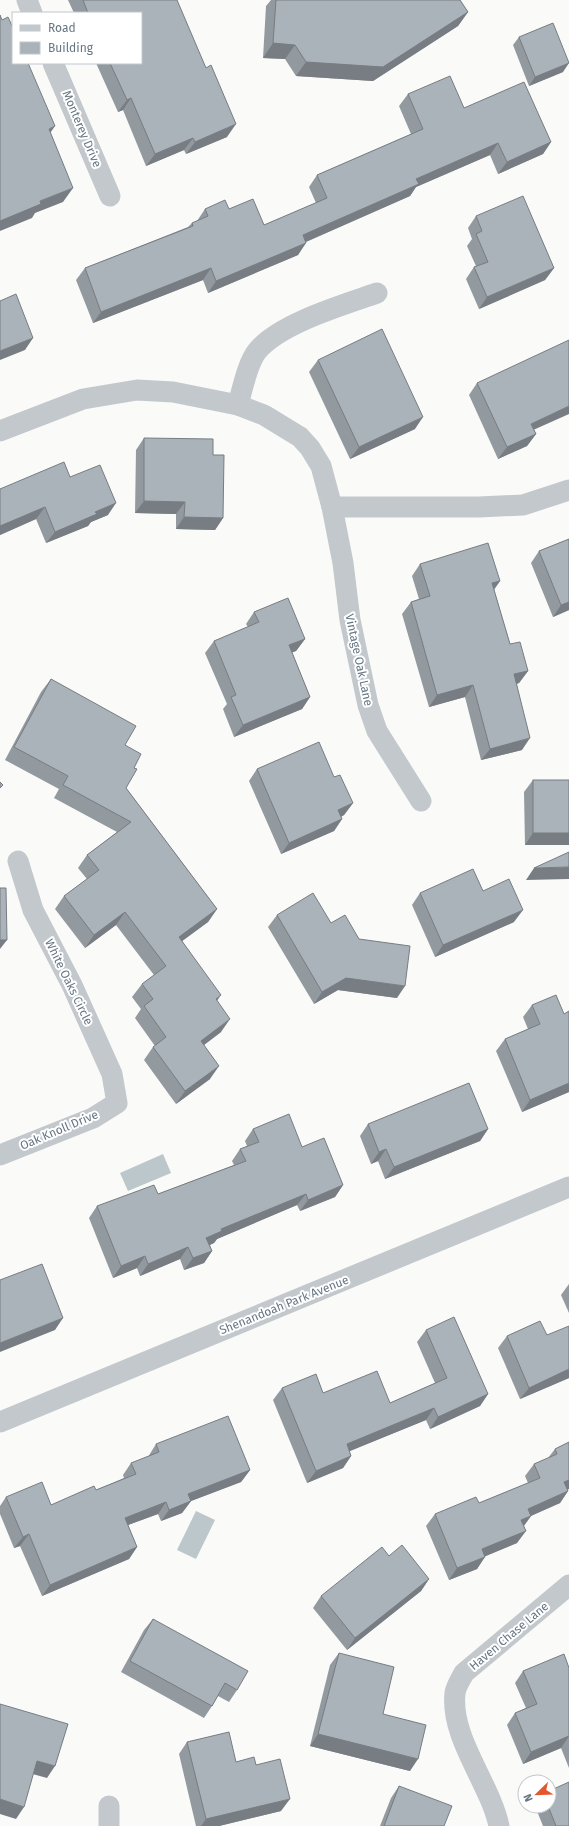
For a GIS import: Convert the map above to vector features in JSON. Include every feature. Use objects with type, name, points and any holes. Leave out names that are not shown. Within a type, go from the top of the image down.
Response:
[{"type":"street","points":[[27,0],[32,12]]},
{"type":"street","name":"Monterey Drive","points":[[53,64],[110,196]]},
{"type":"street","points":[[238,405],[257,350],[275,335],[314,316],[377,293]]},
{"type":"street","name":"Vintage Oak Lane","points":[[0,431],[83,399],[137,390],[173,392],[238,405],[270,419],[300,437],[310,448],[321,466],[332,507],[343,563],[350,620],[368,705],[381,738],[421,801]]},
{"type":"street","points":[[332,507],[478,507],[524,505],[569,490]]},
{"type":"street","name":"White Oaks Circle","points":[[18,861],[33,910],[72,985],[112,1074],[117,1103]]},
{"type":"street","name":"Oak Knoll Drive","points":[[0,1155],[93,1118],[117,1103]]},
{"type":"street","name":"Shenandoah Park Avenue","points":[[0,1422],[569,1187]]},
{"type":"street","name":"Haven Chase Lane","points":[[499,1826],[463,1737],[456,1713],[455,1691],[464,1673],[569,1585]]},
{"type":"shaded area","points":[[163,1154],[171,1173],[128,1191],[120,1173]]},
{"type":"shaded area","points":[[196,1511],[215,1520],[196,1559],[177,1550]]},
{"type":"building","points":[[83,0],[177,0],[206,68],[211,65],[236,124],[195,142],[193,138],[155,154],[131,98],[127,100],[110,64],[142,64],[142,12],[88,12]]},
{"type":"building","points":[[276,0],[460,0],[468,12],[383,67],[306,62],[295,45],[273,43]]},
{"type":"building","points":[[0,15],[2,20],[8,17],[12,26],[12,64],[28,64],[55,126],[49,129],[73,188],[40,201],[41,204],[0,221]]},
{"type":"building","points":[[553,23],[569,63],[535,77],[519,37]]},
{"type":"building","points":[[450,76],[464,108],[524,82],[551,142],[507,162],[498,143],[416,179],[419,184],[303,235],[306,243],[216,281],[211,268],[101,312],[85,268],[193,226],[192,223],[208,216],[205,209],[225,200],[229,209],[253,199],[264,225],[327,198],[317,175],[423,129],[408,94]]},
{"type":"building","points":[[523,196],[554,268],[487,297],[474,267],[488,262],[476,234],[482,231],[476,216]]},
{"type":"building","points":[[16,294],[33,338],[0,351],[0,301]]},
{"type":"building","points":[[382,329],[423,417],[359,447],[318,360]]},
{"type":"building","points":[[569,340],[569,406],[531,424],[536,434],[507,447],[477,383]]},
{"type":"building","points":[[144,438],[213,439],[213,455],[224,455],[223,518],[184,517],[185,502],[144,501]]},
{"type":"building","points":[[64,462],[70,477],[100,465],[116,503],[95,512],[97,514],[55,532],[45,507],[0,526],[0,489]]},
{"type":"building","points":[[569,539],[569,602],[561,605],[539,551]]},
{"type":"building","points":[[488,543],[500,581],[492,583],[510,644],[520,642],[528,671],[514,674],[530,738],[490,749],[473,685],[437,695],[411,602],[430,596],[420,564]]},
{"type":"building","points":[[288,598],[305,639],[289,645],[310,697],[243,725],[231,697],[236,695],[214,641],[259,622],[254,612]]},
{"type":"building","points":[[51,679],[136,726],[125,745],[141,754],[134,768],[137,769],[126,788],[217,909],[179,937],[221,995],[216,999],[230,1019],[201,1041],[219,1066],[185,1091],[153,1047],[166,1037],[144,1006],[153,999],[142,984],[166,966],[125,912],[94,935],[64,896],[99,870],[87,855],[131,822],[63,785],[68,776],[14,747]]},
{"type":"building","points":[[319,742],[334,777],[340,775],[353,803],[338,810],[342,819],[289,843],[257,769]]},
{"type":"building","points":[[533,780],[569,780],[569,833],[533,833]]},
{"type":"building","points":[[569,852],[569,867],[534,868]]},
{"type":"building","points":[[473,869],[483,891],[509,879],[523,910],[443,945],[420,893]]},
{"type":"building","points":[[0,888],[6,888],[7,940],[0,940]]},
{"type":"building","points":[[313,893],[331,923],[345,915],[359,939],[410,946],[405,986],[346,978],[322,992],[277,915]]},
{"type":"building","points":[[556,995],[564,1014],[569,1011],[569,1083],[530,1100],[505,1039],[540,1024],[532,1005]]},
{"type":"building","points":[[469,1083],[488,1129],[394,1167],[386,1149],[379,1152],[368,1124]]},
{"type":"building","points":[[289,1114],[302,1147],[324,1138],[343,1185],[308,1200],[306,1194],[221,1229],[222,1231],[206,1238],[212,1251],[193,1258],[188,1247],[148,1264],[145,1256],[121,1266],[97,1206],[154,1185],[158,1194],[246,1161],[240,1149],[259,1142],[253,1129]]},
{"type":"building","points":[[42,1264],[63,1318],[0,1343],[0,1280]]},
{"type":"building","points":[[454,1317],[488,1394],[438,1417],[434,1408],[347,1444],[351,1456],[316,1471],[282,1388],[316,1374],[323,1393],[377,1371],[390,1403],[447,1378],[426,1330]]},
{"type":"building","points":[[540,1321],[547,1335],[569,1326],[569,1369],[529,1388],[507,1336]]},
{"type":"building","points":[[228,1416],[250,1470],[188,1494],[191,1501],[169,1510],[166,1502],[125,1518],[137,1547],[50,1585],[29,1534],[23,1537],[6,1497],[42,1482],[51,1505],[94,1486],[96,1490],[136,1474],[131,1463],[159,1452],[156,1444]]},
{"type":"building","points":[[569,1442],[569,1480],[564,1482],[568,1491],[528,1509],[531,1516],[521,1520],[526,1531],[482,1549],[485,1557],[457,1568],[435,1514],[476,1497],[479,1503],[540,1478],[534,1464],[557,1454],[555,1449]]},
{"type":"building","points":[[402,1545],[429,1579],[355,1638],[321,1596],[382,1547],[389,1556]]},
{"type":"building","points":[[153,1619],[248,1671],[237,1690],[225,1683],[212,1706],[130,1661]]},
{"type":"building","points":[[339,1653],[394,1667],[383,1714],[426,1725],[418,1759],[318,1734]]},
{"type":"building","points":[[564,1654],[569,1668],[569,1736],[531,1752],[515,1713],[537,1704],[523,1671]]},
{"type":"building","points":[[0,1704],[68,1724],[55,1766],[37,1761],[24,1807],[0,1799]]},
{"type":"building","points":[[229,1732],[236,1762],[254,1757],[256,1765],[280,1759],[290,1799],[206,1819],[187,1742]]},
{"type":"building","points":[[569,1782],[569,1826],[556,1826],[551,1814],[557,1814],[557,1787]]},
{"type":"building","points":[[399,1786],[452,1806],[444,1826],[384,1826]]}]
